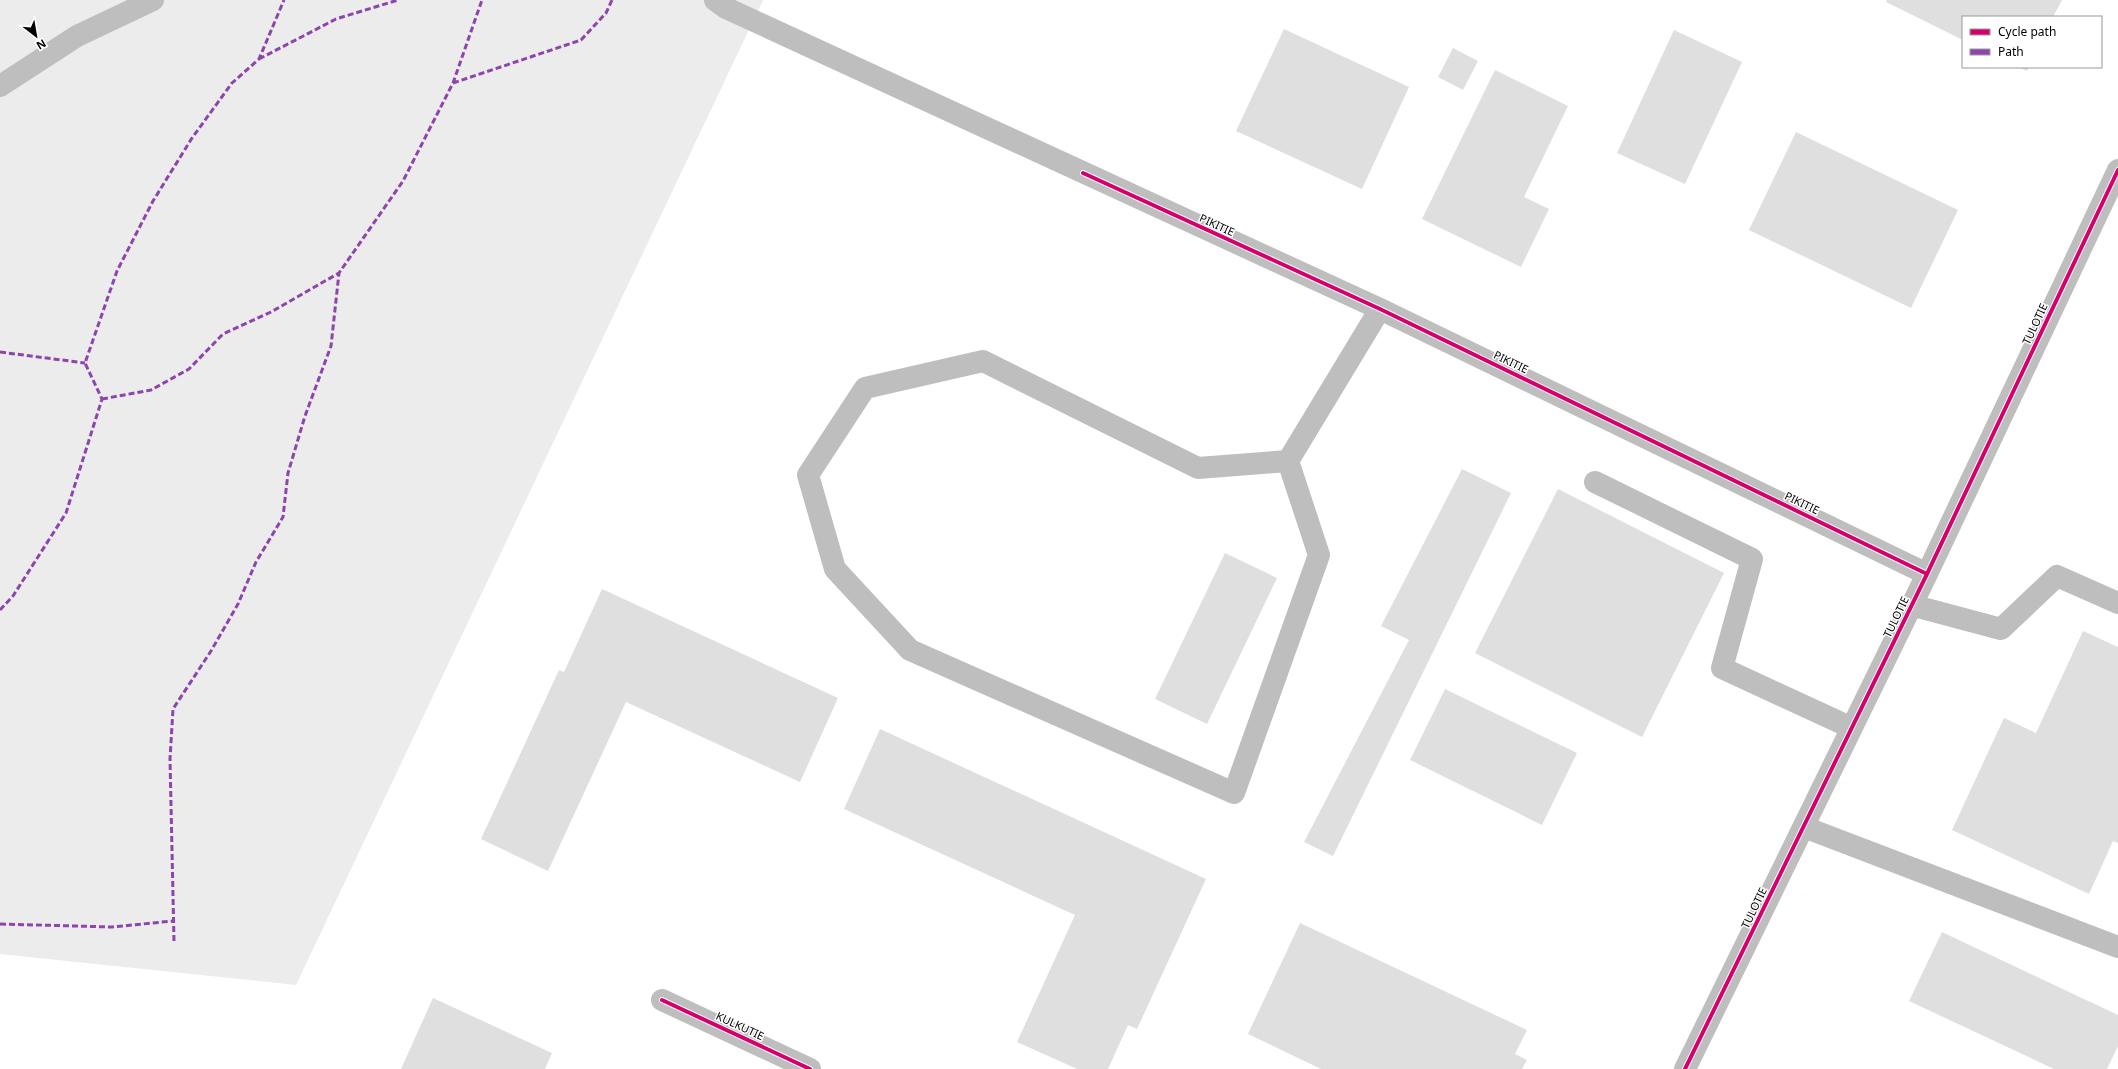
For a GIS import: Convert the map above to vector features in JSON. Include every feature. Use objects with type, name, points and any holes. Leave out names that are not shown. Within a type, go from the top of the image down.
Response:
[{"type":"street","points":[[0,86],[77,36],[153,0]]},
{"type":"street","name":"PIKITIE","points":[[715,0],[726,8],[1380,309],[1927,574]]},
{"type":"street","name":"TULOTIE","points":[[1685,1069],[1927,574],[2118,170]]},
{"type":"street","points":[[1288,461],[1198,468],[983,361],[865,388],[808,475],[835,569],[910,650],[1234,793],[1319,555],[1288,461],[1380,309]]},
{"type":"street","points":[[1595,482],[1752,559],[1722,668],[1852,728]]},
{"type":"street","points":[[1911,605],[2002,629],[2057,576],[2118,603]]},
{"type":"street","points":[[1804,827],[2118,947]]},
{"type":"street","name":"KULKUTIE","points":[[662,1000],[810,1069]]},
{"type":"shaded area","points":[[0,0],[763,0],[296,985],[0,954]]},
{"type":"building","points":[[1887,0],[2062,0],[2054,16],[1962,16],[1962,40],[1886,2]]},
{"type":"building","points":[[1284,29],[1409,87],[1362,189],[1236,131]]},
{"type":"building","points":[[1674,30],[1742,62],[1685,184],[1617,153]]},
{"type":"building","points":[[1453,48],[1478,61],[1463,90],[1438,77]]},
{"type":"building","points":[[2020,68],[2028,68],[2027,71]]},
{"type":"building","points":[[1495,70],[1568,106],[1524,197],[1549,209],[1521,267],[1422,219]]},
{"type":"building","points":[[1796,132],[1958,210],[1911,308],[1749,230]]},
{"type":"building","points":[[1462,469],[1511,493],[1333,856],[1304,842],[1409,640],[1381,626]]},
{"type":"building","points":[[1558,489],[1724,573],[1642,737],[1475,653]]},
{"type":"building","points":[[1225,553],[1277,578],[1207,724],[1155,699]]},
{"type":"building","points":[[602,589],[838,698],[800,782],[626,702],[548,871],[481,839],[559,670],[564,672]]},
{"type":"building","points":[[2083,631],[2118,647],[2118,843],[2113,841],[2089,894],[1952,830],[2004,718],[2036,733]]},
{"type":"building","points":[[1445,689],[1577,753],[1542,825],[1410,760]]},
{"type":"building","points":[[880,729],[1206,879],[1137,1029],[1128,1025],[1108,1069],[1077,1069],[1017,1042],[1075,915],[844,809]]},
{"type":"building","points":[[1300,923],[1527,1030],[1515,1054],[1527,1060],[1522,1069],[1321,1069],[1248,1034]]},
{"type":"building","points":[[1942,932],[2118,1015],[2118,1046],[2107,1069],[2054,1069],[1909,1001]]},
{"type":"building","points":[[433,998],[552,1053],[545,1069],[401,1069]]},
{"type":"marked path","points":[[0,610],[13,596],[66,513],[102,399],[85,363],[117,271],[153,201],[192,138],[232,83],[259,59],[284,0]]},
{"type":"marked path","points":[[259,59],[336,19],[398,0]]},
{"type":"marked path","points":[[102,399],[151,390],[189,369],[223,334],[271,312],[339,273],[403,181],[453,83],[482,0]]},
{"type":"marked path","points":[[453,83],[581,40],[606,13],[612,0]]},
{"type":"marked path","points":[[174,941],[170,759],[173,709],[211,651],[238,604],[256,562],[283,517],[288,473],[305,416],[331,346],[339,273]]},
{"type":"marked path","points":[[0,352],[85,363]]},
{"type":"marked path","points":[[0,924],[112,927],[173,921]]},
{"type":"cycle path","points":[[1685,1069],[1927,574],[2118,170]]},
{"type":"cycle path","points":[[1083,173],[1380,309],[1927,574]]},
{"type":"cycle path","points":[[662,1000],[810,1069]]}]
